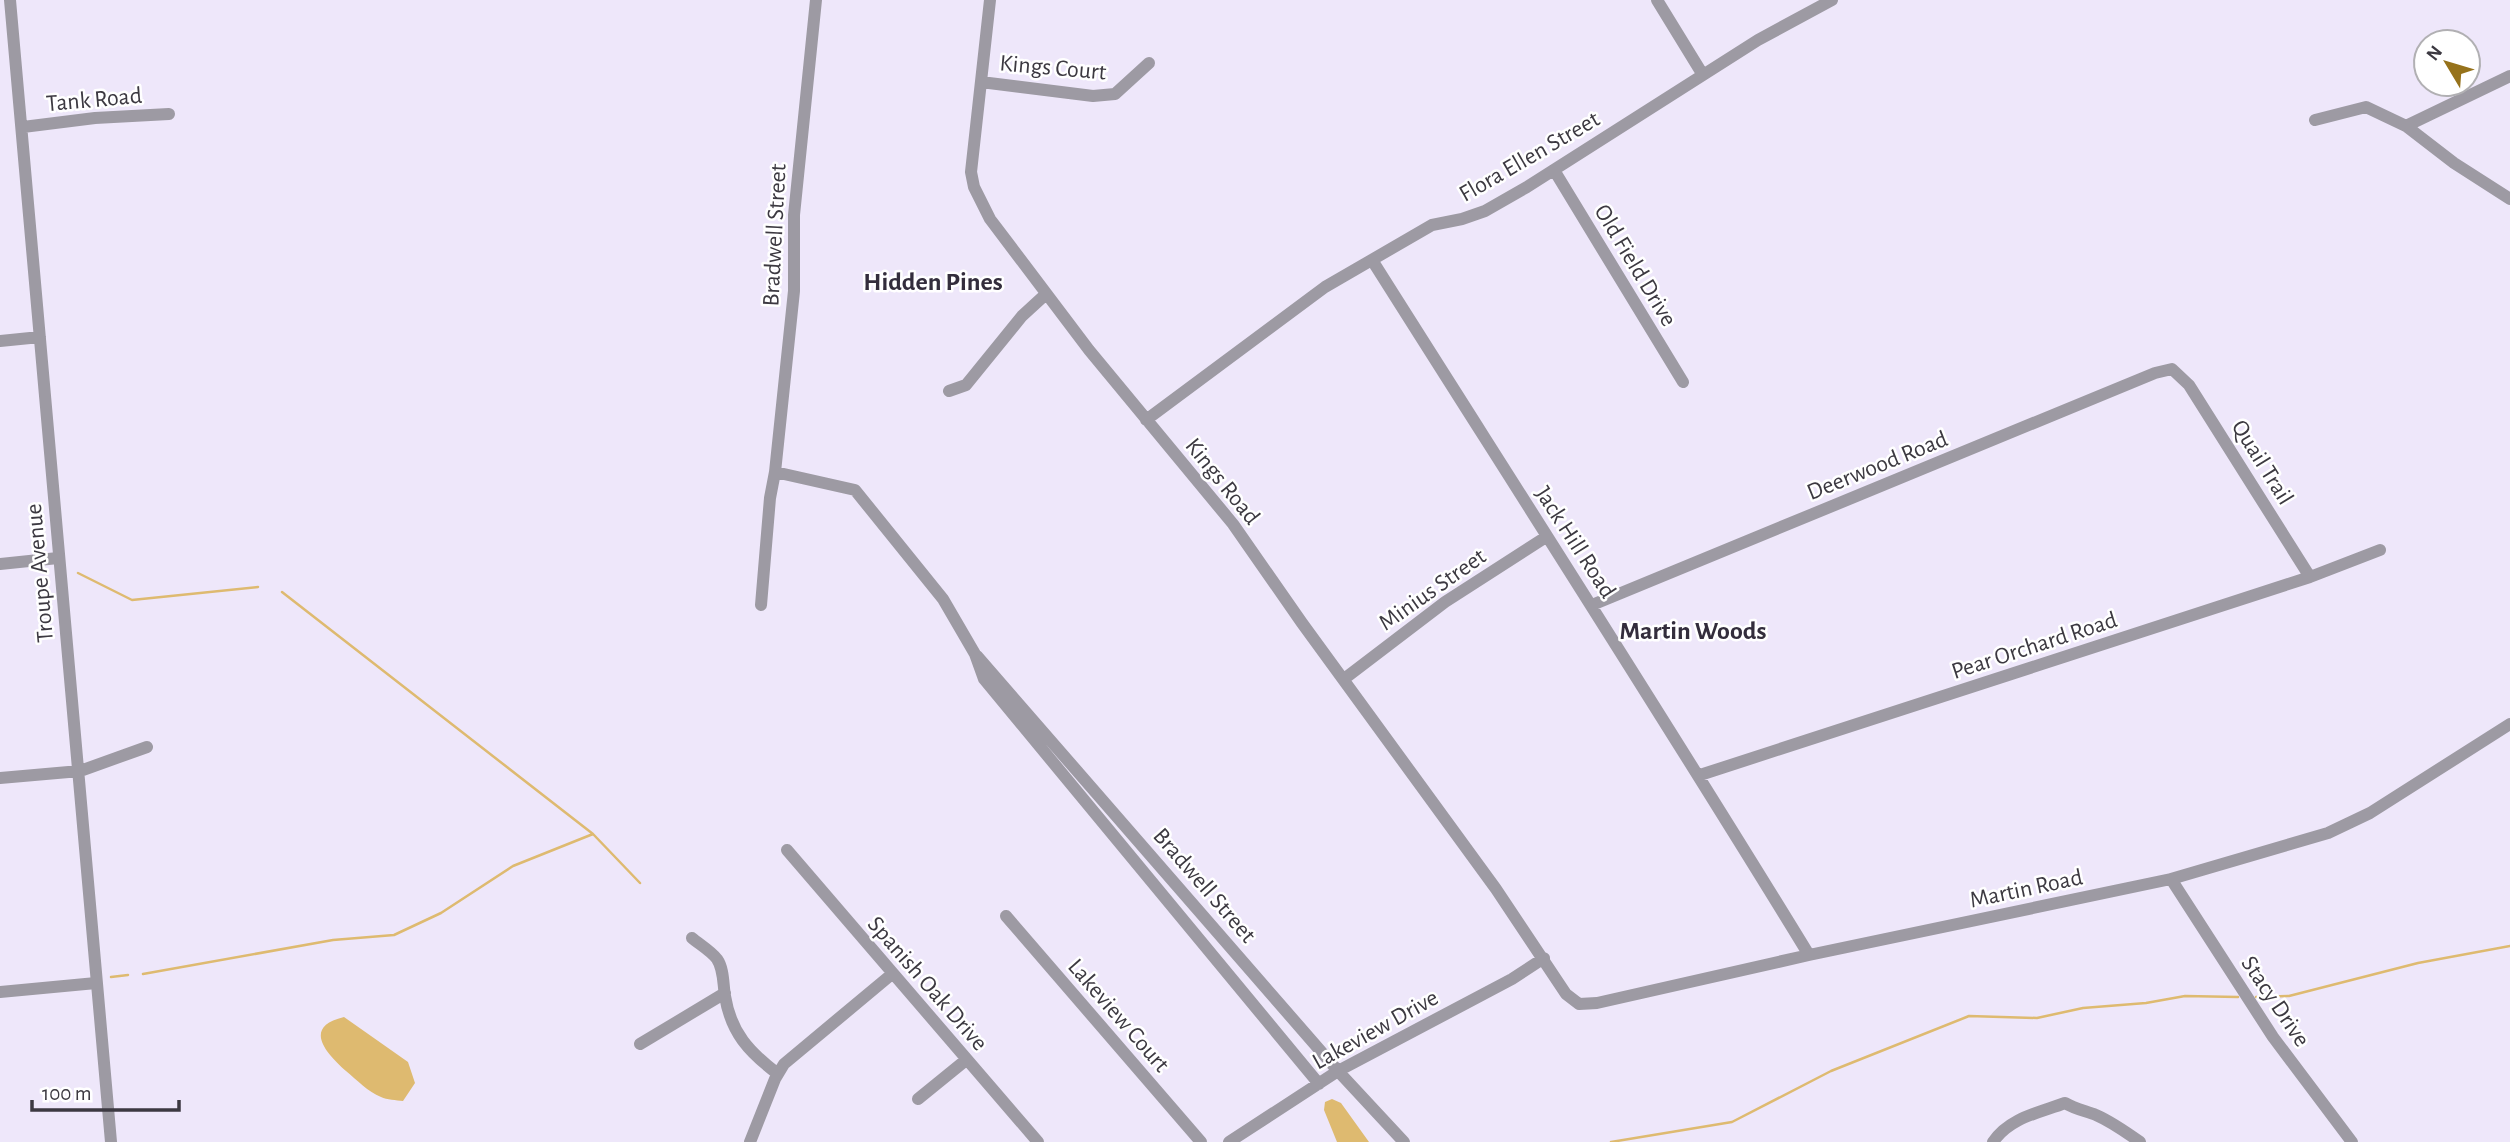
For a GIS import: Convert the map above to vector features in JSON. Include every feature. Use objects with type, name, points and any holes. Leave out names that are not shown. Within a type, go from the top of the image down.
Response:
[{"type":"street","name":"Troupe Avenue","points":[[10,0],[111,1142]]},
{"type":"street","name":"Bradwell Street","points":[[761,605],[770,498],[794,290],[794,215],[816,0]]},
{"type":"street","name":"Kings Road","points":[[989,0],[971,172],[974,187],[989,219],[1089,350],[1233,523],[1302,624],[1544,958]]},
{"type":"street","points":[[1657,0],[1703,75]]},
{"type":"street","name":"Flora Ellen Street","points":[[1146,419],[1325,287],[1432,225],[1485,211],[1758,40],[1832,0]]},
{"type":"street","name":"Kings Court","points":[[981,82],[1093,96],[1115,94],[1149,63]]},
{"type":"street","points":[[2406,126],[2510,76]]},
{"type":"street","points":[[2315,120],[2366,107],[2406,126],[2454,163],[2510,199]]},
{"type":"street","name":"Tank Road","points":[[23,127],[94,118],[169,114]]},
{"type":"street","name":"Old Field Drive","points":[[1554,170],[1683,382]]},
{"type":"street","name":"Jack Hill Road","points":[[1372,260],[1700,775],[1810,955]]},
{"type":"street","points":[[949,391],[966,385],[1027,311],[1046,293]]},
{"type":"street","points":[[0,341],[40,337]]},
{"type":"street","name":"Deerwood Road","points":[[1592,605],[2155,373],[2172,369],[2177,373]]},
{"type":"street","name":"Quail Trail","points":[[2177,373],[2189,384],[2310,577]]},
{"type":"street","name":"Bradwell Street","points":[[775,472],[855,490],[936,589],[960,624],[984,679],[1319,1084]]},
{"type":"street","name":"Minius Street","points":[[1344,679],[1445,602],[1546,537]]},
{"type":"street","name":"Pear Orchard Road","points":[[1700,775],[2310,577],[2380,550]]},
{"type":"street","points":[[0,564],[58,558]]},
{"type":"street","name":"Bradwell Street","points":[[975,654],[1338,1071],[1404,1142]]},
{"type":"street","name":"Martin Road","points":[[1544,958],[1566,994],[1579,1004],[1597,1003],[2171,879],[2328,833],[2370,813],[2510,724]]},
{"type":"street","points":[[0,778],[80,771],[147,747]]},
{"type":"street","name":"Spanish Oak Drive","points":[[787,850],[1038,1142]]},
{"type":"street","name":"Stacy Drive","points":[[2171,879],[2273,1037],[2352,1142]]},
{"type":"street","name":"Lakeview Court","points":[[1006,916],[1200,1142]]},
{"type":"street","points":[[692,938],[716,957],[721,967],[736,1031],[753,1056],[778,1074]]},
{"type":"street","name":"Lakeview Drive","points":[[1229,1142],[1338,1071],[1512,979],[1544,958]]},
{"type":"street","points":[[750,1142],[784,1063],[892,974]]},
{"type":"street","points":[[0,992],[96,983]]},
{"type":"street","points":[[640,1044],[725,993]]},
{"type":"street","points":[[918,1100],[966,1060]]},
{"type":"street","points":[[1993,1142],[1999,1133],[2014,1121],[2065,1103],[2119,1127],[2140,1142]]},
{"type":"shaded area","points":[[344,1017],[408,1062],[415,1083],[403,1101],[376,1095],[338,1064],[326,1049],[321,1034],[324,1027],[331,1021]]},
{"type":"shaded area","points":[[1332,1099],[1341,1103],[1369,1142],[1337,1142],[1324,1110],[1325,1102]]},
{"type":"waterway","points":[[78,573],[132,600],[258,587]]},
{"type":"waterway","points":[[282,592],[593,834],[640,883]]},
{"type":"waterway","points":[[143,974],[333,940],[394,935],[441,913],[513,866],[593,834]]},
{"type":"waterway","points":[[2256,997],[2289,996],[2418,963],[2510,946]]},
{"type":"waterway","points":[[111,977],[128,975]]},
{"type":"waterway","points":[[1611,1142],[1732,1122],[1831,1071],[1969,1016],[2037,1018],[2083,1008],[2146,1003],[2185,996],[2238,997]]},
{"type":"district","name":"Hidden Pines","points":[[933,281]]},
{"type":"district","name":"Martin Woods","points":[[1693,630]]}]
